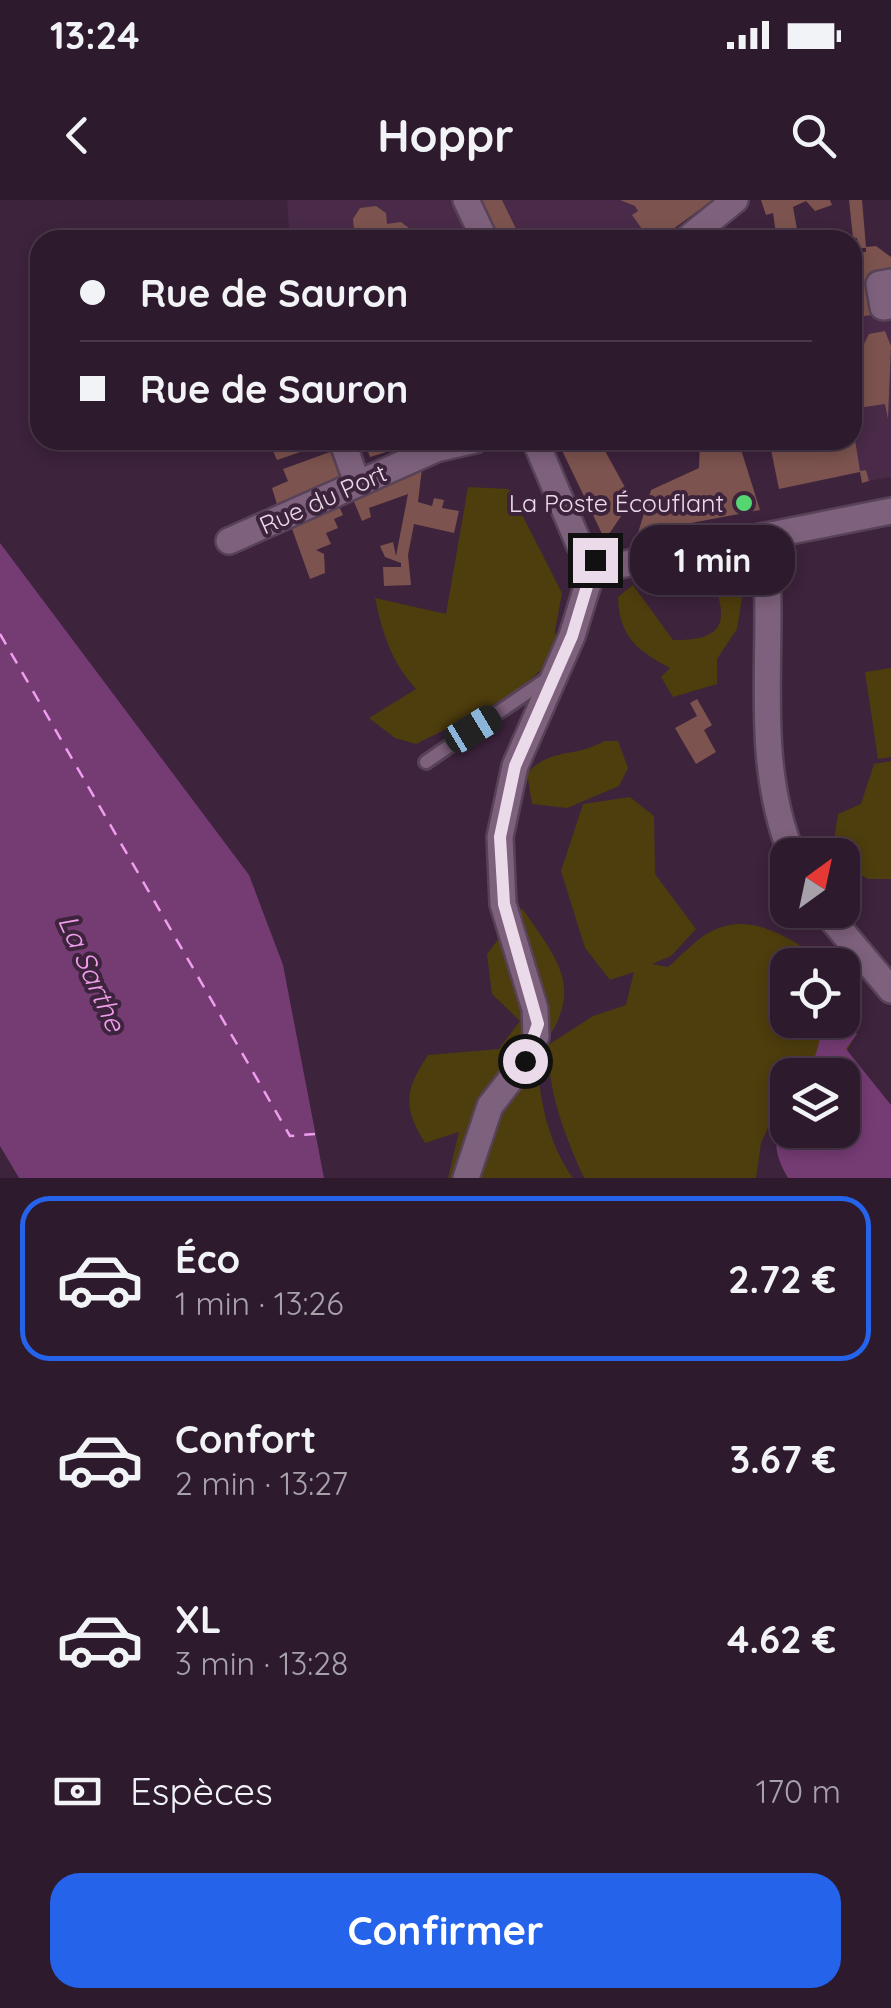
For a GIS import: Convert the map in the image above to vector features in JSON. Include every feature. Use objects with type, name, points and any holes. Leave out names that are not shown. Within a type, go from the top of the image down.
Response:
[{"type":"street","points":[[466,200],[480,230]]},
{"type":"street","points":[[698,230],[736,200]]},
{"type":"street","points":[[891,282],[880,284],[883,307],[891,306]]},
{"type":"street","points":[[345,450],[357,483]]},
{"type":"street","name":"Rue du Port","points":[[229,541],[434,450]]},
{"type":"street","points":[[539,450],[579,544],[595,560],[620,565],[891,510]]},
{"type":"street","points":[[764,537],[769,580],[766,728],[779,819],[786,838]]},
{"type":"street","points":[[466,1178],[490,1106],[525,1061],[536,1036],[535,1009],[504,904],[500,837],[515,766],[572,636],[595,560]]},
{"type":"street","points":[[839,928],[891,990]]},
{"type":"lane","points":[[426,762],[531,694],[558,670]]},
{"type":"shaded area","points":[[287,200],[451,200],[465,230],[289,230]]},
{"type":"shaded area","points":[[494,200],[656,200],[675,228],[516,230],[502,201]]},
{"type":"shaded area","points":[[891,311],[891,477],[869,481],[866,470],[860,471],[855,450],[862,450],[862,316]]},
{"type":"shaded area","points":[[468,487],[509,489],[562,593],[555,631],[558,650],[512,693],[416,744],[395,738],[369,718],[416,689],[389,647],[375,598],[446,614]]},
{"type":"shaded area","points":[[720,553],[738,571],[743,592],[737,629],[717,659],[717,684],[673,697],[661,677],[670,668],[626,633],[618,597],[633,585],[673,640],[711,633],[719,625],[721,615],[707,556]]},
{"type":"shaded area","points":[[891,668],[891,757],[878,759],[865,672]]},
{"type":"shaded area","points":[[604,741],[618,741],[628,768],[619,786],[567,808],[532,804],[527,773],[536,765]]},
{"type":"shaded area","points":[[891,761],[891,879],[868,879],[860,874],[860,838],[834,838],[838,814],[861,804],[874,764]]},
{"type":"shaded area","points":[[630,797],[654,816],[655,874],[696,929],[671,956],[652,964],[668,967],[704,935],[726,926],[742,924],[774,931],[803,948],[770,948],[770,1038],[854,1038],[844,1058],[770,1058],[770,1124],[761,1143],[756,1178],[584,1178],[554,1097],[548,1045],[593,1016],[626,1005],[634,972],[610,980],[585,948],[561,871],[583,804]]},
{"type":"shaded area","points":[[522,908],[548,947],[563,980],[561,1013],[537,1054],[546,1119],[573,1178],[448,1178],[459,1132],[425,1143],[410,1108],[411,1088],[428,1055],[499,1049],[520,1021],[492,994],[487,954]]},
{"type":"water","name":"La Sarthe","points":[[0,543],[249,875],[283,965],[324,1178],[19,1178],[0,1146]]},
{"type":"water","points":[[820,1038],[854,1038],[846,1049],[853,1058],[815,1058]]},
{"type":"water","points":[[860,1066],[891,1105],[891,1178],[788,1178],[777,1148],[860,1148]]},
{"type":"building","points":[[479,200],[502,200],[517,230],[495,230]]},
{"type":"building","points":[[620,200],[713,200],[672,230],[643,230],[632,215],[638,211]]},
{"type":"building","points":[[761,200],[830,200],[832,205],[815,211],[806,201],[793,207],[797,230],[776,230],[773,213],[766,215]]},
{"type":"building","points":[[849,200],[862,200],[866,247],[876,246],[891,257],[891,274],[868,277],[871,315],[862,316],[862,252],[866,248],[862,248],[862,230],[852,230]]},
{"type":"building","points":[[376,206],[386,213],[387,224],[401,222],[409,230],[348,230],[354,229],[353,219],[360,208]]},
{"type":"building","points":[[885,331],[891,346],[888,419],[885,404],[862,407],[862,348],[869,334]]},
{"type":"building","points":[[272,450],[306,450],[277,460]]},
{"type":"building","points":[[368,450],[393,450],[370,457]]},
{"type":"building","points":[[562,450],[604,450],[632,500],[605,540]]},
{"type":"building","points":[[700,450],[741,450],[760,510],[638,533],[651,490],[699,468]]},
{"type":"building","points":[[771,450],[857,450],[860,471],[866,470],[869,481],[862,483],[860,472],[779,489]]},
{"type":"building","points":[[330,452],[343,483],[279,511],[272,488],[288,481],[283,469]]},
{"type":"building","points":[[422,468],[418,502],[432,506],[434,498],[444,500],[442,508],[459,511],[454,533],[414,524],[408,555],[411,585],[384,586],[383,567],[401,567],[401,563],[385,557],[380,546],[393,542],[396,556],[408,494],[369,508],[371,517],[362,521],[352,497]]},
{"type":"building","points":[[338,504],[343,515],[334,519],[338,528],[326,533],[331,544],[316,550],[324,554],[325,573],[310,579],[291,526]]},
{"type":"building","points":[[697,699],[712,725],[704,730],[716,752],[696,764],[675,728],[697,716],[690,703]]},
{"type":"ferry route","points":[[0,634],[290,1136],[315,1134]]},
{"type":"place","name":"La Poste Écouflant","points":[[744,503]]},
{"type":"route","points":[[525,1061],[538,1024],[504,904],[500,837],[515,766],[572,636],[595,560]]}]
